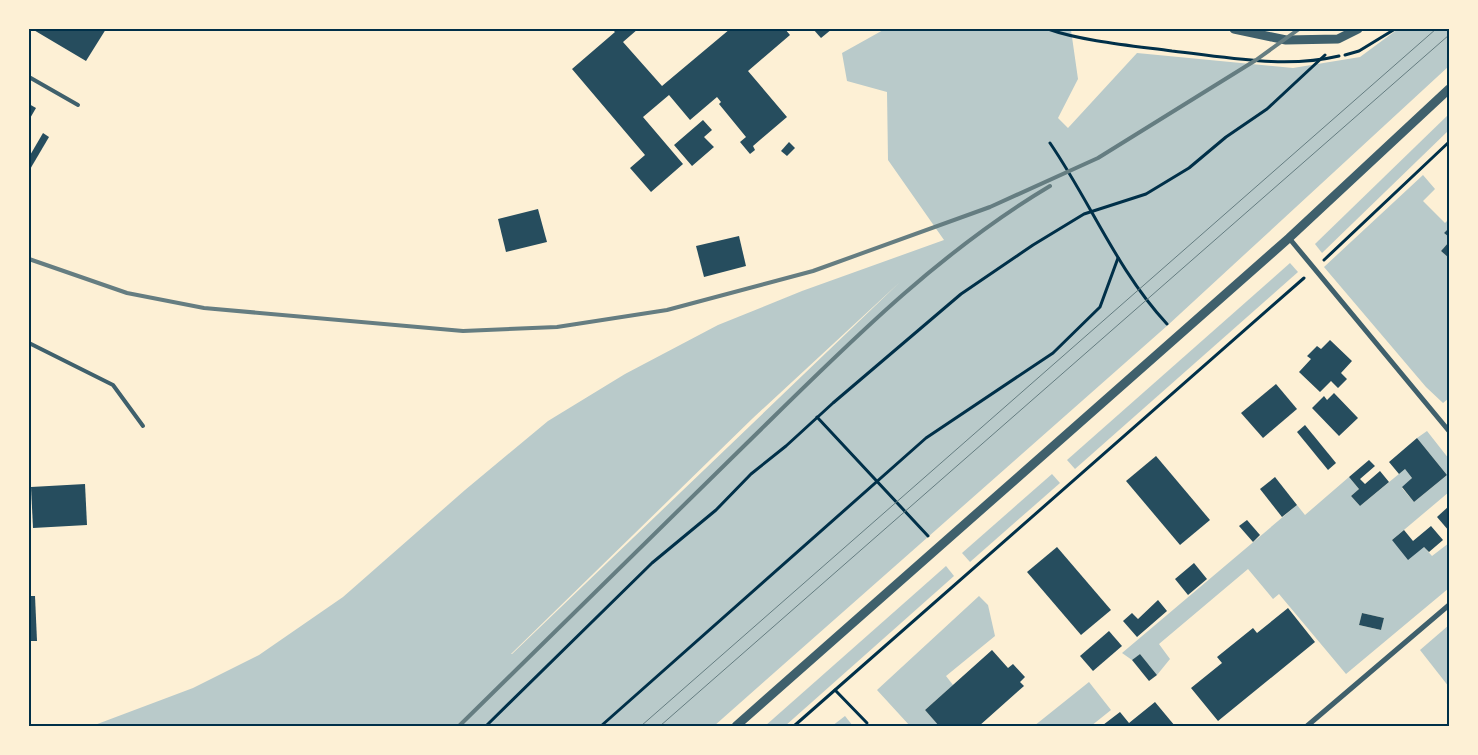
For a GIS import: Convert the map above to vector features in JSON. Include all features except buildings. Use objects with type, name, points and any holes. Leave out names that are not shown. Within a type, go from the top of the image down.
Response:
[{"type":"street","points":[[1234,29],[1286,40],[1338,39],[1358,29]]},
{"type":"street","points":[[736,726],[1289,238],[1449,89]]},
{"type":"street","points":[[1289,238],[1449,431]]},
{"type":"street","points":[[1307,726],[1449,605]]},
{"type":"lane","points":[[29,77],[78,105]]},
{"type":"lane","points":[[29,344],[113,385],[143,426]]},
{"type":"path","points":[[1048,29],[1129,46],[1283,63],[1321,60]]},
{"type":"path","points":[[486,726],[652,563],[716,510],[751,474],[786,446],[960,294],[1033,245],[1092,212],[1146,194],[1189,168],[1226,137],[1267,109],[1321,60],[1338,39]]},
{"type":"path","points":[[1050,142],[1145,300],[1178,336]]},
{"type":"path","points":[[794,726],[1342,245],[1449,142]]},
{"type":"path","points":[[600,726],[926,438],[1053,353],[1100,307],[1118,258]]},
{"type":"path","points":[[817,417],[939,547]]},
{"type":"path","points":[[835,690],[867,723]]},
{"type":"shaded area","points":[[885,29],[1071,30],[1078,79],[1058,118],[1068,128],[1137,53],[1293,68],[1360,57],[1398,29],[1449,29],[1449,66],[1168,325],[714,726],[92,726],[193,688],[259,655],[343,597],[465,490],[548,421],[625,374],[718,325],[802,291],[944,240],[888,160],[887,92],[847,81],[842,53]],"holes":[[[900,282],[512,654],[753,418]]]},
{"type":"shaded area","points":[[1449,114],[1449,130],[1322,253],[1315,244]]},
{"type":"shaded area","points":[[1423,175],[1435,189],[1423,201],[1445,223],[1449,219],[1449,228],[1444,233],[1449,237],[1449,242],[1441,251],[1449,258],[1449,398],[1443,403],[1426,387],[1324,267]]},
{"type":"shaded area","points":[[1290,263],[1298,272],[1075,469],[1067,460]]},
{"type":"shaded area","points":[[1427,431],[1449,459],[1449,492],[1392,540],[1424,547],[1432,556],[1449,543],[1449,588],[1346,674],[1279,594],[1273,599],[1248,569],[1159,644],[1170,659],[1157,675],[1140,654],[1132,660],[1122,653],[1297,505],[1305,515],[1349,477],[1359,489],[1351,496],[1360,506],[1405,469],[1412,478],[1402,488],[1414,502],[1447,475],[1417,438]],"holes":[[[1362,613],[1384,618],[1381,630],[1359,625]]]},
{"type":"shaded area","points":[[1052,474],[1060,483],[970,562],[962,553]]},
{"type":"shaded area","points":[[946,566],[954,576],[785,726],[765,726]]},
{"type":"shaded area","points":[[979,596],[988,605],[995,636],[946,676],[953,685],[925,710],[939,726],[910,726],[877,690]]},
{"type":"shaded area","points":[[1449,625],[1449,687],[1420,650]]},
{"type":"shaded area","points":[[1089,682],[1111,710],[1091,726],[1034,726]]},
{"type":"shaded area","points":[[845,716],[853,726],[832,726]]},
{"type":"tram line","points":[[641,726],[1436,29]]},
{"type":"tram line","points":[[660,726],[1449,35]]},
{"type":"railway","points":[[29,259],[127,293],[204,308],[463,331],[557,327],[667,310],[813,271],[990,207],[1098,158],[1256,60],[1299,29]]},
{"type":"railway","points":[[459,726],[854,339],[928,273],[967,242],[1050,186]]}]
